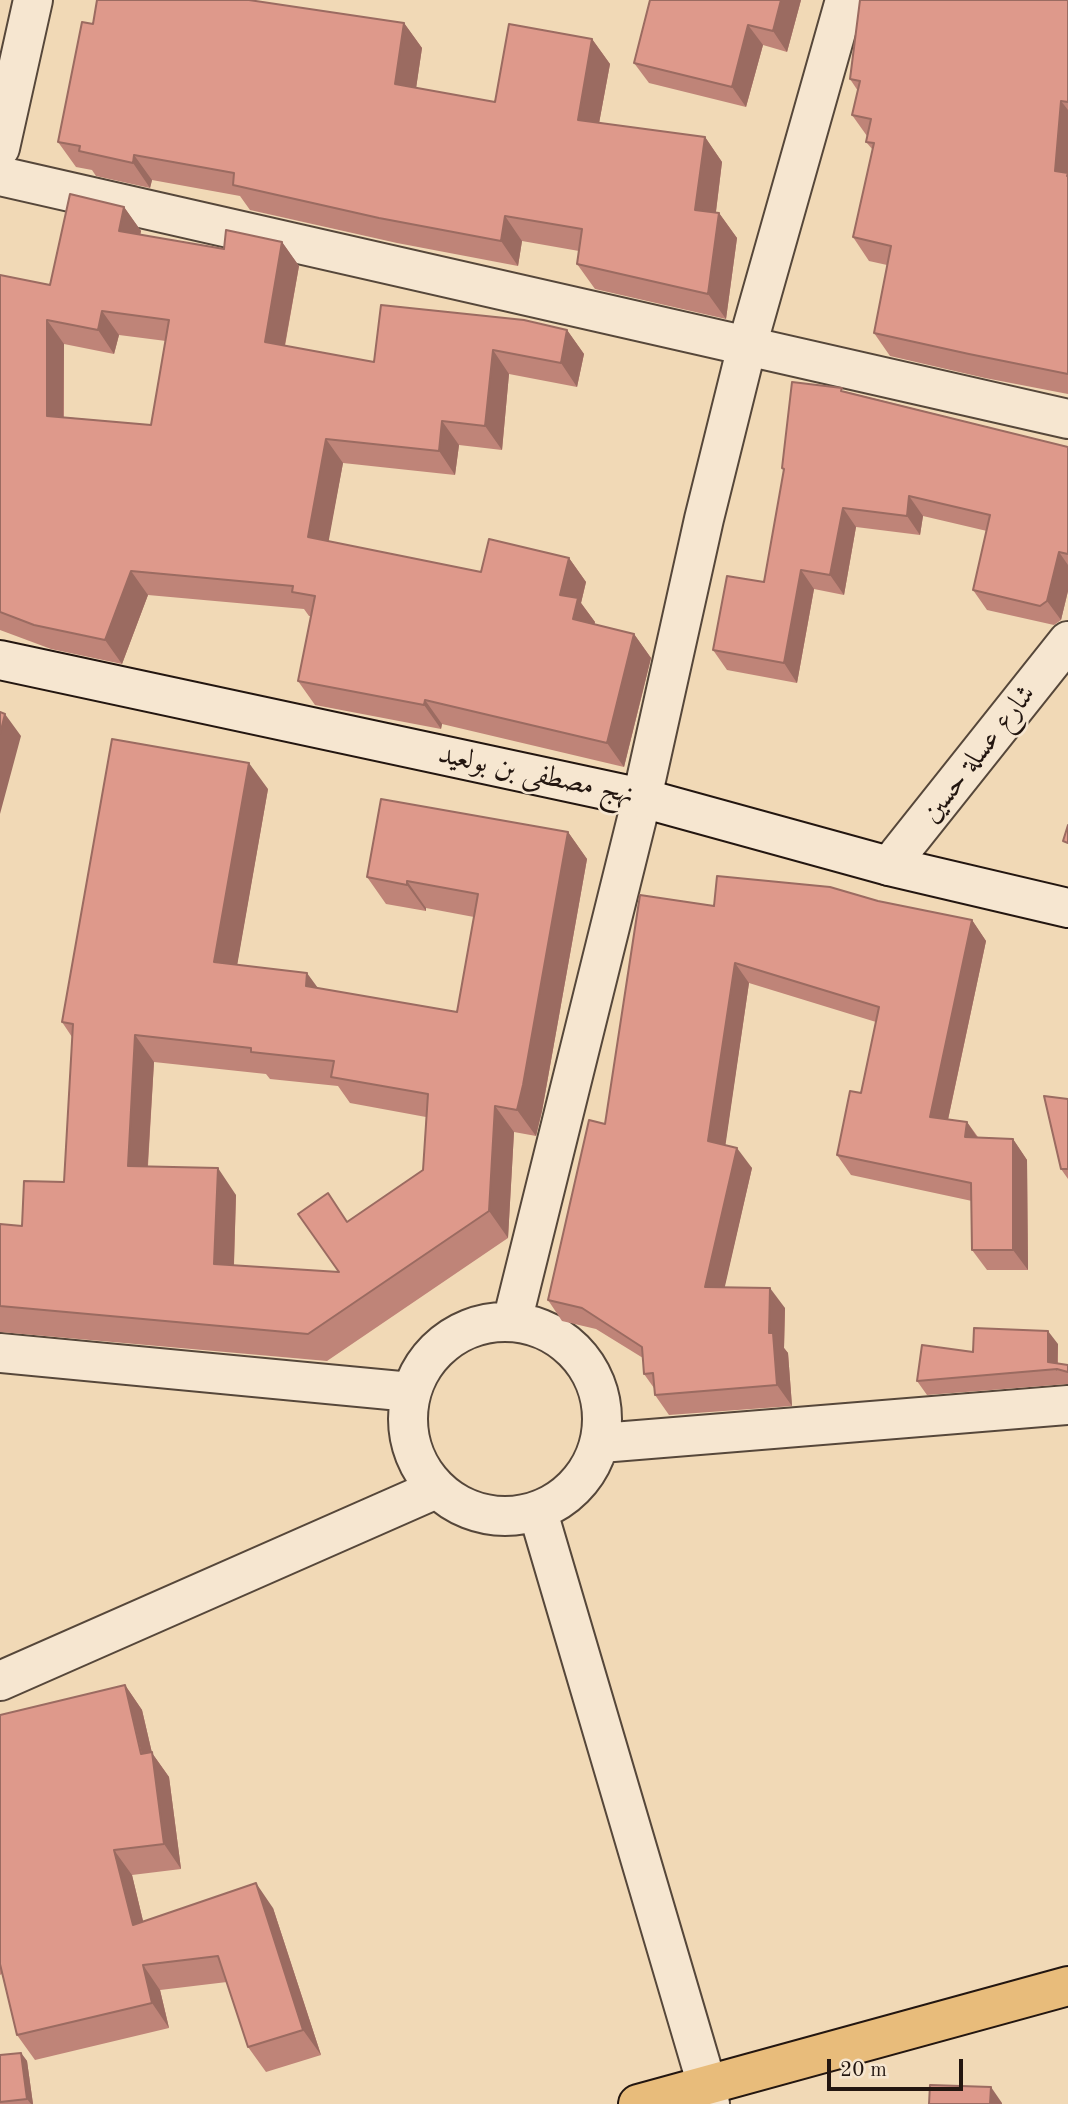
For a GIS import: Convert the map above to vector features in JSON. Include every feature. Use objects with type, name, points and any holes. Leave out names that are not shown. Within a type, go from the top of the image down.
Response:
[{"type":"main road","points":[[638,2104],[709,2095],[1068,1986]]},
{"type":"street","points":[[0,148],[33,0]]},
{"type":"street","points":[[495,1323],[539,1211],[642,798],[704,519],[747,346],[845,0]]},
{"type":"street","points":[[0,176],[1068,419]]},
{"type":"street","name":"شارع عسلة حسين","points":[[889,866],[1068,641]]},
{"type":"street","name":"نهج مصطفى بن بولعيد","points":[[0,660],[642,798],[889,866],[1068,908]]},
{"type":"street","points":[[495,1323],[544,1329],[573,1348],[593,1375],[603,1409],[601,1443],[590,1469],[568,1496],[538,1512],[497,1518],[464,1508],[436,1489],[415,1459],[407,1426],[411,1392],[424,1364],[447,1340],[495,1323]]},
{"type":"street","points":[[0,1353],[411,1392]]},
{"type":"street","points":[[601,1443],[1068,1405]]},
{"type":"street","points":[[0,1681],[436,1489]]},
{"type":"street","points":[[538,1512],[709,2095]]},
{"type":"building","points":[[97,0],[249,0],[404,23],[395,84],[495,102],[509,24],[592,39],[578,120],[705,137],[695,210],[719,213],[708,294],[577,264],[582,229],[505,216],[501,241],[379,218],[233,185],[234,173],[134,155],[133,163],[79,151],[80,146],[58,142],[82,22],[93,24]]},
{"type":"building","points":[[650,0],[781,0],[773,31],[748,25],[732,87],[634,63]]},
{"type":"building","points":[[860,0],[1068,0],[1068,102],[1061,101],[1055,171],[1068,173],[1068,374],[874,333],[891,246],[853,237],[874,143],[866,142],[871,119],[852,115],[860,81],[850,79]]},
{"type":"building","points":[[70,194],[124,207],[119,231],[224,249],[226,230],[282,242],[265,342],[374,362],[381,305],[524,320],[567,330],[561,363],[493,350],[485,426],[442,421],[439,451],[326,439],[308,537],[481,572],[489,539],[569,558],[560,595],[578,598],[573,619],[634,634],[607,743],[425,700],[424,705],[298,681],[315,596],[292,592],[293,586],[131,571],[105,640],[34,625],[0,612],[0,275],[50,285]],"holes":[[[102,311],[169,320],[151,425],[47,416],[47,320],[98,330]]]},
{"type":"building","points":[[792,382],[842,388],[841,391],[1068,447],[1068,554],[1059,552],[1047,601],[1040,606],[973,590],[990,515],[909,496],[907,516],[843,508],[830,575],[801,570],[784,663],[713,650],[727,576],[764,582],[784,469]]},
{"type":"building","points":[[0,712],[5,714],[0,734]]},
{"type":"building","points":[[112,739],[249,763],[214,962],[307,973],[306,986],[457,1012],[478,894],[407,881],[407,885],[367,877],[381,799],[568,832],[517,1110],[495,1106],[489,1211],[308,1334],[0,1306],[0,1224],[22,1226],[24,1181],[64,1182],[73,1024],[62,1022]],"holes":[[[135,1035],[251,1048],[251,1052],[334,1061],[331,1077],[428,1094],[423,1170],[347,1222],[328,1193],[298,1214],[339,1272],[214,1264],[218,1168],[128,1166]]]},
{"type":"building","points":[[1068,825],[1068,843],[1063,841]]},
{"type":"building","points":[[717,876],[830,887],[878,901],[972,920],[930,1117],[967,1122],[965,1137],[1013,1139],[1013,1250],[972,1250],[971,1183],[837,1155],[850,1091],[861,1093],[879,1007],[735,963],[708,1141],[737,1148],[705,1287],[770,1288],[769,1333],[773,1333],[777,1385],[655,1395],[653,1373],[644,1374],[642,1347],[582,1308],[548,1300],[589,1120],[605,1124],[640,895],[714,906]]},
{"type":"building","points":[[1044,1096],[1068,1099],[1068,1169],[1061,1169]]},
{"type":"building","points":[[974,1328],[1048,1331],[1048,1362],[1068,1365],[1068,1372],[1057,1369],[917,1381],[922,1345],[973,1352]]},
{"type":"building","points":[[125,1685],[141,1754],[152,1752],[164,1844],[114,1850],[133,1925],[256,1883],[303,2030],[248,2047],[218,1956],[143,1965],[152,2003],[17,2035],[0,1964],[0,1715]]},
{"type":"building","points":[[21,2053],[27,2099],[0,2102],[0,2055]]},
{"type":"building","points":[[930,2085],[991,2087],[990,2104],[929,2104]]}]
